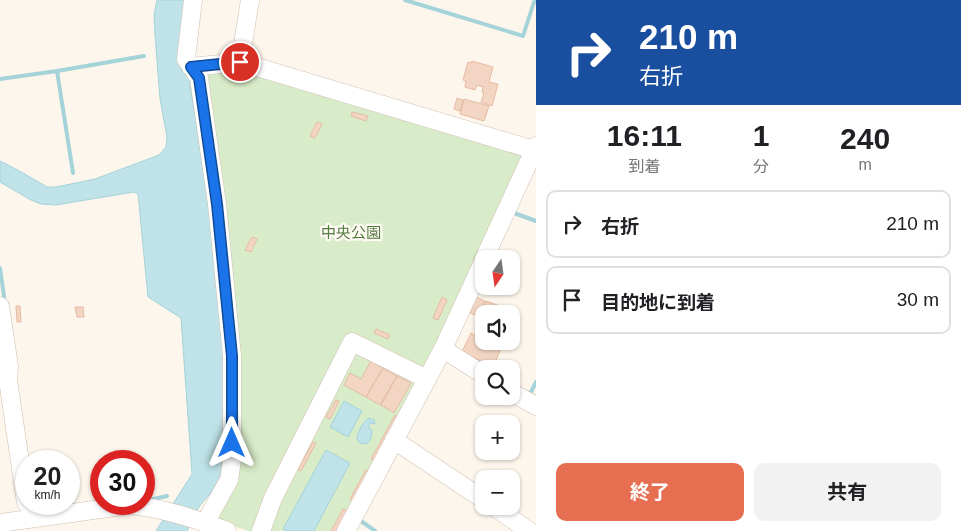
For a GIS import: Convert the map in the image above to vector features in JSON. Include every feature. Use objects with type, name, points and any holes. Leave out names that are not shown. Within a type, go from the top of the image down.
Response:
[{"type":"street","points":[[193,0],[186,59],[199,78],[217,204],[232,356],[232,460],[229,480],[200,521]]},
{"type":"street","points":[[240,62],[250,0]]},
{"type":"street","points":[[191,67],[240,62],[535,148],[489,250]]},
{"type":"street","points":[[346,531],[443,349],[475,280]]},
{"type":"street","points":[[0,306],[9,366],[8,380],[19,450]]},
{"type":"street","points":[[261,531],[273,498],[352,342],[427,379]]},
{"type":"street","points":[[443,349],[475,369]]},
{"type":"street","points":[[520,397],[536,406]]},
{"type":"street","points":[[394,440],[475,494]]},
{"type":"street","points":[[80,510],[129,505],[147,506],[227,531]]},
{"type":"street","points":[[0,523],[30,515]]},
{"type":"street","points":[[506,515],[529,531]]},
{"type":"green space","name":"中央公園","points":[[239,67],[525,151],[481,250],[475,250],[475,263],[429,366],[341,531],[248,531],[215,519],[232,479],[204,70]]},
{"type":"water","points":[[157,0],[187,0],[181,69],[189,79],[208,199],[221,320],[224,429],[222,467],[216,486],[197,510],[187,531],[156,531],[192,474],[181,318],[148,297],[138,194],[134,192],[56,205],[41,204],[0,182],[0,161],[47,187],[56,187],[95,179],[159,155],[166,147],[167,137],[160,99],[155,35],[154,15]]},
{"type":"water","points":[[344,401],[362,411],[348,437],[330,427]]},
{"type":"water","points":[[369,418],[374,420],[375,424],[370,423],[369,425],[369,429],[372,430],[371,438],[367,444],[360,443],[357,439],[358,433]]},
{"type":"water","points":[[326,450],[350,463],[314,531],[288,531],[283,529]]},
{"type":"building","points":[[472,61],[493,67],[489,82],[498,84],[492,106],[481,102],[484,93],[482,92],[483,87],[477,85],[475,90],[465,87],[466,81],[463,80],[468,62],[471,63]]},
{"type":"building","points":[[457,98],[463,100],[460,111],[454,109]]},
{"type":"building","points":[[464,99],[489,106],[484,121],[460,114]]},
{"type":"building","points":[[352,112],[368,116],[366,121],[351,116]]},
{"type":"building","points":[[317,122],[322,124],[315,138],[310,136]]},
{"type":"building","points":[[252,237],[257,239],[251,252],[245,250]]},
{"type":"building","points":[[442,297],[447,300],[438,320],[433,318]]},
{"type":"building","points":[[476,297],[485,301],[483,305],[475,305],[475,315],[470,313]]},
{"type":"building","points":[[486,301],[497,305],[484,305]]},
{"type":"building","points":[[16,306],[20,306],[21,322],[17,322]]},
{"type":"building","points":[[75,307],[83,307],[84,317],[77,317]]},
{"type":"building","points":[[376,329],[390,335],[388,339],[374,333]]},
{"type":"building","points":[[471,333],[475,335],[475,350],[500,351],[496,360],[479,360],[473,357],[472,360],[461,354]]},
{"type":"building","points":[[371,361],[383,368],[366,397],[344,385],[350,373],[361,379]]},
{"type":"building","points":[[383,368],[397,376],[380,405],[366,397]]},
{"type":"building","points":[[397,376],[411,383],[394,413],[381,405]]},
{"type":"building","points":[[336,400],[339,401],[330,419],[326,417]]},
{"type":"building","points":[[395,415],[400,418],[376,461],[371,459]]},
{"type":"building","points":[[313,442],[316,443],[301,471],[298,469]]},
{"type":"building","points":[[366,470],[370,472],[354,501],[350,499]]},
{"type":"building","points":[[343,509],[348,512],[337,531],[331,531]]},
{"type":"waterway","points":[[405,0],[523,36],[534,2],[536,2]]},
{"type":"waterway","points":[[0,79],[144,56]]},
{"type":"waterway","points":[[57,71],[73,173]]},
{"type":"waterway","points":[[514,213],[536,221]]},
{"type":"waterway","points":[[0,268],[5,303]]},
{"type":"waterway","points":[[529,396],[536,382]]},
{"type":"waterway","points":[[155,499],[167,496]]},
{"type":"waterway","points":[[361,521],[375,531]]},
{"type":"route","points":[[232,443],[232,356],[217,204],[199,78],[191,67],[240,62]]}]
